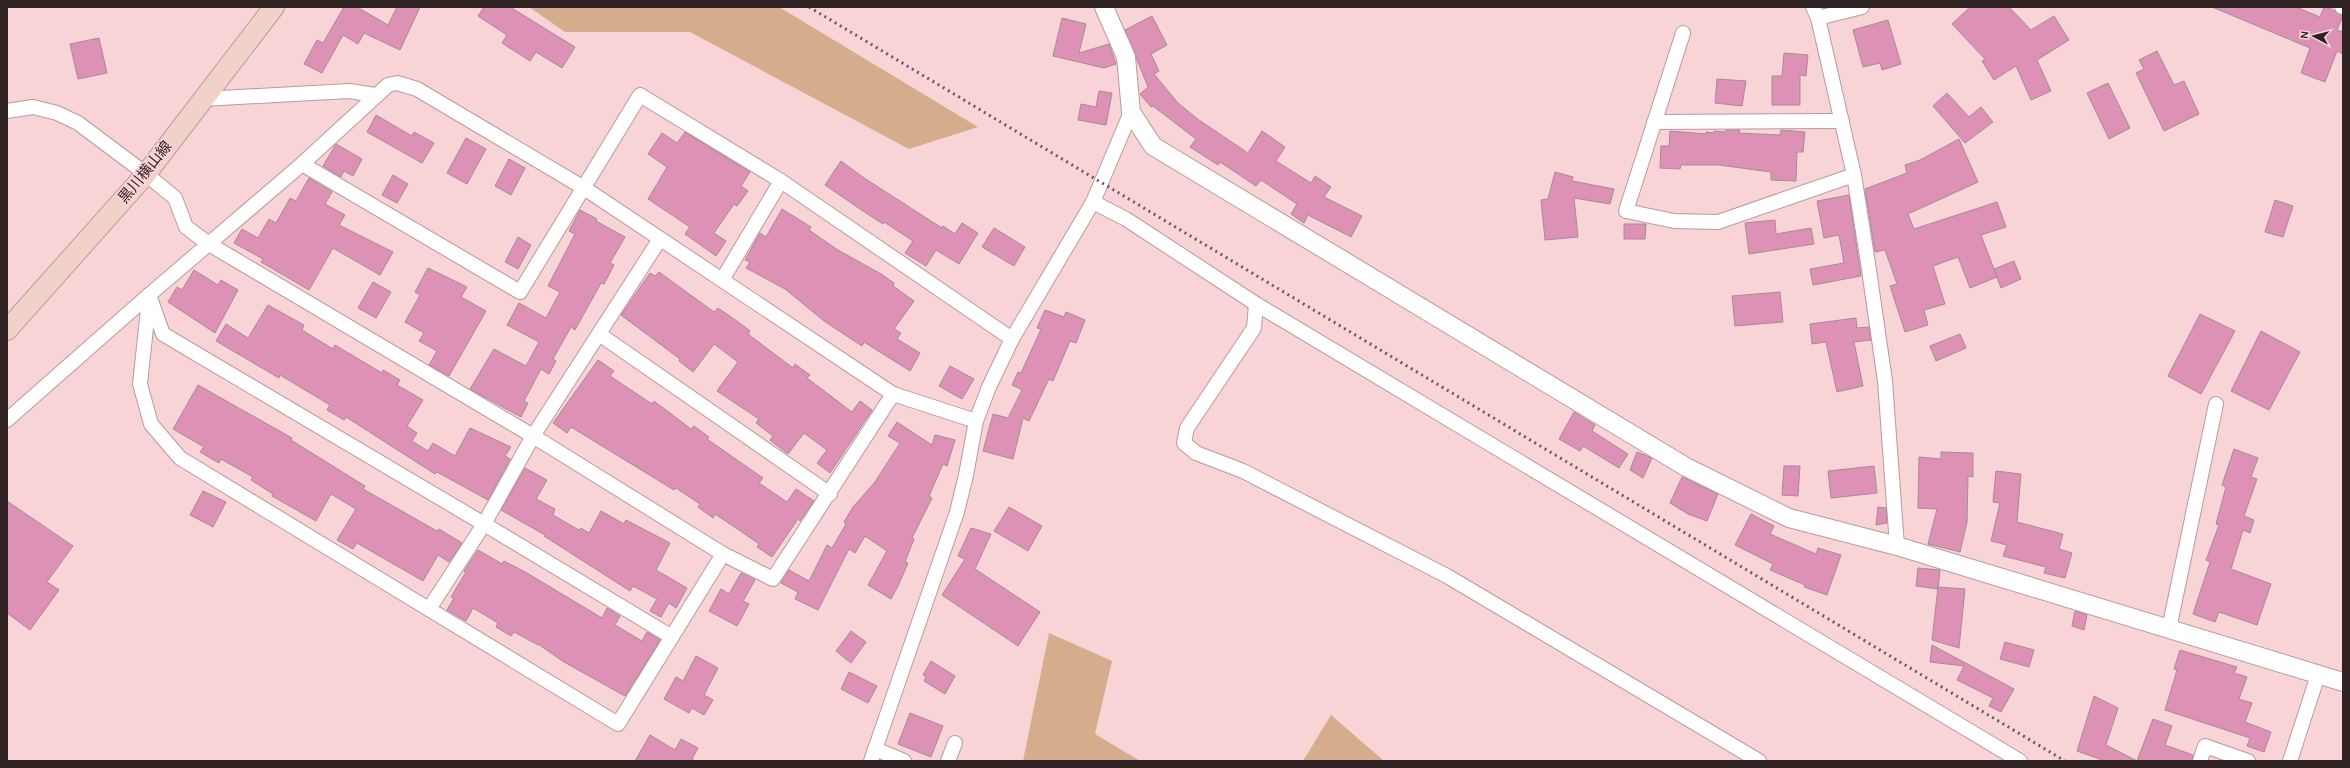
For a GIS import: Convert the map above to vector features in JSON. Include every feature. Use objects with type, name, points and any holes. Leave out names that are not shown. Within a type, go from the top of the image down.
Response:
[{"type":"main road","name":"黒川横山線","points":[[7,330],[146,174],[274,7]]},
{"type":"street","points":[[1104,7],[1126,58],[1131,112],[1153,146],[1686,467],[1789,518],[1897,546],[2343,682]]},
{"type":"street","points":[[1862,7],[1816,12],[1854,176],[1885,382],[1897,546]]},
{"type":"street","points":[[1683,33],[1626,211],[1674,221],[1718,222],[1854,176]]},
{"type":"street","points":[[7,420],[149,295],[302,164],[375,95],[388,85],[397,83],[417,89],[584,188],[893,394],[976,421]]},
{"type":"street","points":[[202,99],[349,91],[375,95]]},
{"type":"street","points":[[302,164],[520,292],[640,95],[781,181],[1012,339]]},
{"type":"street","points":[[7,111],[33,107],[57,113],[78,123],[146,174],[175,198],[186,227],[208,244],[533,436],[723,554],[773,579],[830,494],[893,394]]},
{"type":"street","points":[[904,761],[873,755],[957,512],[976,421],[989,387],[1012,339],[1093,202],[1131,112]]},
{"type":"street","points":[[1654,122],[1842,121]]},
{"type":"street","points":[[722,280],[781,181]]},
{"type":"street","points":[[1093,202],[1126,219],[1256,304],[2020,761]]},
{"type":"street","points":[[429,610],[484,524],[533,436],[660,238]]},
{"type":"street","points":[[149,295],[163,334],[672,636]]},
{"type":"street","points":[[149,295],[140,384],[151,424],[180,458],[618,724],[723,554]]},
{"type":"street","points":[[1256,304],[1254,328],[1188,428],[1184,443],[1196,453],[1243,471],[1447,576],[1759,761]]},
{"type":"street","points":[[599,334],[830,494]]},
{"type":"street","points":[[2169,629],[2216,404]]},
{"type":"street","points":[[2290,761],[2318,674]]},
{"type":"street","points":[[948,761],[955,743]]},
{"type":"street","points":[[2200,761],[2205,746],[2248,761]]},
{"type":"shaded area","points":[[529,7],[779,7],[978,127],[909,149],[690,32],[565,32]]},
{"type":"shaded area","points":[[1049,633],[1112,661],[1095,734],[1140,761],[1023,761]]},
{"type":"shaded area","points":[[1331,715],[1384,761],[1303,761]]},
{"type":"building","points":[[344,7],[357,7],[388,25],[397,7],[420,7],[400,50],[364,33],[358,44],[343,35],[322,73],[304,64],[317,40],[323,43]]},
{"type":"building","points":[[484,7],[510,7],[575,47],[562,68],[536,52],[530,61],[502,43],[507,35],[478,16]]},
{"type":"building","points":[[1970,7],[2009,7],[2031,30],[2054,16],[2069,40],[2037,60],[2051,91],[2031,100],[2016,66],[1994,80],[1982,61],[1985,59],[1952,24]]},
{"type":"building","points":[[2212,7],[2296,7],[2320,17],[2324,7],[2328,7],[2343,16],[2337,30],[2343,32],[2343,54],[2337,51],[2325,82],[2301,73],[2310,48]]},
{"type":"building","points":[[1152,16],[1167,45],[1151,54],[1159,71],[1154,74],[1178,103],[1199,120],[1248,153],[1262,131],[1285,147],[1276,161],[1311,183],[1315,176],[1331,187],[1324,197],[1362,216],[1351,237],[1308,215],[1304,223],[1291,214],[1297,204],[1261,180],[1256,186],[1220,162],[1218,165],[1190,147],[1196,139],[1153,106],[1151,107],[1140,94],[1148,87],[1125,30]]},
{"type":"building","points":[[1062,18],[1086,24],[1079,53],[1109,44],[1116,64],[1104,68],[1053,56]]},
{"type":"building","points":[[1888,20],[1901,64],[1882,70],[1880,63],[1863,67],[1853,30]]},
{"type":"building","points":[[99,38],[107,73],[78,79],[70,44]]},
{"type":"building","points":[[2157,51],[2174,85],[2184,81],[2199,114],[2164,131],[2136,73],[2144,69],[2139,60]]},
{"type":"building","points":[[1784,53],[1808,55],[1806,76],[1800,75],[1800,105],[1772,105],[1772,76],[1782,76]]},
{"type":"building","points":[[1717,79],[1746,81],[1742,106],[1715,103]]},
{"type":"building","points":[[2108,83],[2130,128],[2109,139],[2087,93]]},
{"type":"building","points":[[1099,91],[1112,93],[1106,125],[1078,120],[1081,104],[1096,107]]},
{"type":"building","points":[[1947,93],[1969,117],[1981,107],[1993,122],[1965,143],[1933,106]]},
{"type":"building","points":[[376,115],[412,136],[414,132],[434,143],[422,163],[367,132]]},
{"type":"building","points":[[1726,130],[1740,130],[1739,133],[1780,135],[1781,130],[1805,132],[1803,152],[1797,152],[1796,181],[1771,180],[1771,172],[1719,165],[1681,165],[1680,169],[1660,168],[1661,146],[1669,146],[1670,131],[1706,134],[1706,132],[1725,132]]},
{"type":"building","points":[[685,132],[750,172],[741,186],[748,191],[737,206],[734,204],[714,233],[726,241],[716,256],[685,234],[690,227],[648,199],[667,167],[648,154],[662,133],[677,143]]},
{"type":"building","points":[[466,138],[486,149],[467,184],[447,173]]},
{"type":"building","points":[[1959,139],[1978,182],[1908,214],[1914,229],[1997,202],[2006,227],[1981,235],[1997,277],[1970,288],[1958,257],[1933,266],[1945,304],[1924,310],[1928,325],[1905,332],[1890,286],[1897,284],[1885,250],[1875,252],[1865,189],[1907,173],[1905,165],[1920,160]]},
{"type":"building","points":[[336,144],[362,159],[353,176],[344,171],[341,177],[323,166]]},
{"type":"building","points":[[509,159],[525,168],[511,195],[495,186]]},
{"type":"building","points":[[841,161],[864,178],[942,228],[943,226],[955,234],[962,223],[978,233],[959,264],[936,250],[926,266],[905,253],[913,241],[884,222],[883,224],[825,185]]},
{"type":"building","points":[[1555,172],[1573,177],[1572,181],[1614,189],[1610,204],[1574,198],[1578,237],[1545,240],[1541,200],[1548,199]]},
{"type":"building","points":[[393,175],[408,184],[397,203],[382,195]]},
{"type":"building","points":[[309,178],[332,192],[325,204],[345,215],[339,225],[393,252],[380,275],[333,248],[309,290],[261,262],[263,259],[234,243],[242,229],[258,238],[269,219],[276,223],[290,198],[296,201]]},
{"type":"building","points":[[1849,195],[1861,276],[1813,285],[1810,269],[1844,263],[1839,235],[1824,238],[1817,201]]},
{"type":"building","points":[[2275,200],[2293,206],[2283,237],[2265,232]]},
{"type":"building","points":[[782,209],[811,227],[809,230],[838,250],[894,283],[893,286],[914,301],[894,329],[901,333],[897,339],[920,353],[910,371],[864,342],[862,346],[824,321],[785,289],[746,268],[750,262],[745,260],[760,233],[766,237]]},
{"type":"building","points":[[580,210],[597,219],[596,221],[625,237],[610,263],[614,265],[604,284],[601,283],[575,330],[571,327],[553,359],[556,361],[549,374],[541,369],[524,401],[528,403],[521,417],[470,389],[494,349],[526,366],[539,342],[507,325],[519,303],[546,318],[560,292],[548,286],[575,234],[569,231]]},
{"type":"building","points":[[1775,220],[1776,234],[1811,228],[1814,244],[1749,254],[1745,223]]},
{"type":"building","points":[[1624,224],[1646,224],[1645,239],[1624,239]]},
{"type":"building","points":[[994,228],[1025,247],[1014,266],[982,247]]},
{"type":"building","points":[[518,237],[531,245],[518,269],[505,262]]},
{"type":"building","points":[[2014,261],[2021,279],[2001,288],[1994,269]]},
{"type":"building","points":[[428,268],[467,287],[461,297],[486,311],[449,376],[429,365],[437,351],[419,341],[424,333],[405,322],[420,295],[415,292]]},
{"type":"building","points":[[194,270],[218,285],[221,280],[238,290],[215,333],[168,302],[177,287],[182,290]]},
{"type":"building","points":[[659,272],[714,312],[718,308],[737,321],[750,331],[748,334],[793,368],[795,364],[810,375],[807,378],[852,412],[860,401],[872,410],[830,473],[817,463],[827,450],[804,433],[788,454],[770,440],[773,436],[756,423],[759,419],[717,391],[738,362],[714,344],[693,372],[679,361],[680,359],[621,315],[650,273],[655,276]]},
{"type":"building","points":[[373,282],[391,292],[376,318],[358,308]]},
{"type":"building","points":[[1780,292],[1783,322],[1735,326],[1732,296]]},
{"type":"building","points":[[268,305],[304,325],[302,330],[333,349],[335,345],[382,373],[383,370],[400,380],[397,385],[423,400],[407,426],[417,433],[412,441],[428,451],[433,443],[455,456],[470,428],[511,447],[505,456],[510,459],[488,500],[437,472],[435,474],[346,417],[344,420],[327,410],[330,405],[280,375],[279,378],[216,341],[226,324],[248,338]]},
{"type":"building","points":[[1045,310],[1064,317],[1066,312],[1085,320],[1076,343],[1070,341],[1053,381],[1049,379],[1029,421],[1023,418],[1013,459],[983,451],[993,414],[1008,418],[1022,390],[1012,385],[1018,372],[1021,373],[1041,329],[1037,328]]},
{"type":"building","points":[[2200,314],[2235,331],[2201,394],[2168,376]]},
{"type":"building","points":[[1856,318],[1857,328],[1869,327],[1871,340],[1854,342],[1863,386],[1837,392],[1826,342],[1812,344],[1810,324]]},
{"type":"building","points":[[2261,331],[2300,352],[2269,410],[2231,391]]},
{"type":"building","points":[[1960,334],[1966,348],[1936,361],[1930,346]]},
{"type":"building","points":[[598,360],[614,371],[610,376],[652,404],[654,401],[691,429],[694,426],[709,437],[707,439],[763,478],[759,483],[787,502],[796,489],[814,501],[800,521],[798,519],[772,557],[757,547],[759,544],[715,514],[713,518],[698,507],[700,504],[676,488],[674,490],[571,427],[567,433],[553,423]]},
{"type":"building","points":[[950,366],[974,379],[962,399],[939,386]]},
{"type":"building","points":[[198,385],[292,438],[291,440],[365,486],[363,489],[437,531],[439,529],[462,543],[449,562],[438,555],[423,581],[357,543],[353,549],[337,540],[356,509],[331,494],[316,521],[272,496],[273,494],[251,480],[253,477],[221,459],[219,463],[200,452],[204,447],[173,429]]},
{"type":"building","points":[[1574,412],[1595,425],[1592,431],[1628,454],[1619,468],[1583,446],[1580,451],[1559,439]]},
{"type":"building","points":[[897,422],[932,445],[935,435],[955,440],[947,466],[943,464],[929,496],[932,498],[912,538],[914,539],[905,562],[908,563],[891,599],[868,585],[887,551],[865,536],[855,553],[849,549],[818,610],[795,599],[798,592],[781,583],[789,570],[809,581],[827,545],[832,548],[846,524],[844,522],[853,507],[875,482],[900,443],[888,436]]},
{"type":"building","points":[[2234,449],[2258,458],[2251,477],[2257,479],[2244,516],[2254,520],[2250,533],[2243,530],[2231,569],[2271,584],[2257,625],[2219,612],[2215,622],[2193,614],[2210,562],[2206,560],[2219,525],[2216,524],[2226,487],[2222,485]]},
{"type":"building","points":[[1637,452],[1652,458],[1643,478],[1630,470]]},
{"type":"building","points":[[1941,452],[1973,453],[1973,477],[1968,476],[1967,522],[1960,552],[1928,544],[1937,509],[1918,508],[1919,457],[1941,459]]},
{"type":"building","points":[[1784,466],[1800,466],[1798,496],[1782,495]]},
{"type":"building","points":[[1874,466],[1877,493],[1831,498],[1828,471]]},
{"type":"building","points":[[525,468],[547,480],[536,499],[555,509],[553,515],[579,530],[581,528],[589,533],[601,511],[624,524],[626,520],[670,543],[656,570],[687,588],[676,608],[669,603],[661,617],[650,611],[657,599],[633,586],[630,591],[544,536],[545,535],[501,510]]},
{"type":"building","points":[[1996,471],[2021,474],[2017,522],[2063,534],[2059,549],[2072,553],[2065,578],[2044,573],[2046,567],[2003,556],[2007,545],[1991,541],[2000,503],[1993,502]]},
{"type":"building","points":[[1682,477],[1718,494],[1707,521],[1688,514],[1670,503]]},
{"type":"building","points":[[203,491],[226,502],[213,527],[190,515]]},
{"type":"building","points":[[7,501],[73,546],[47,582],[59,590],[30,630],[7,613]]},
{"type":"building","points":[[1009,507],[1042,526],[1028,551],[994,531]]},
{"type":"building","points":[[1878,507],[1886,508],[1887,523],[1876,525]]},
{"type":"building","points":[[1751,514],[1774,526],[1770,534],[1816,554],[1818,548],[1841,555],[1827,595],[1804,587],[1805,585],[1770,570],[1773,564],[1735,545]]},
{"type":"building","points":[[971,528],[991,534],[975,569],[1040,612],[1018,646],[942,595],[965,559],[958,556]]},
{"type":"building","points":[[478,550],[502,564],[504,561],[527,573],[602,618],[607,608],[620,616],[615,625],[642,641],[647,632],[660,640],[625,696],[564,662],[538,644],[514,632],[511,636],[496,627],[498,623],[473,608],[466,621],[447,610],[454,598],[451,597],[466,572],[464,571]]},
{"type":"building","points":[[1918,568],[1940,570],[1938,589],[1916,586]]},
{"type":"building","points":[[741,573],[755,580],[743,601],[749,604],[737,626],[709,611],[721,589],[729,594]]},
{"type":"building","points":[[1938,587],[1965,589],[1959,648],[1932,640]]},
{"type":"building","points":[[2075,611],[2087,615],[2084,630],[2072,626]]},
{"type":"building","points":[[851,631],[866,642],[851,663],[836,651]]},
{"type":"building","points":[[2005,642],[2034,650],[2029,667],[2000,659]]},
{"type":"building","points":[[1932,645],[2014,689],[2001,712],[1989,706],[1993,698],[1957,680],[1964,666],[1930,662]]},
{"type":"building","points":[[2180,650],[2237,667],[2234,673],[2247,677],[2239,699],[2252,703],[2245,722],[2271,732],[2264,752],[2247,746],[2250,738],[2165,710],[2177,670],[2174,669]]},
{"type":"building","points":[[696,656],[718,668],[704,695],[713,700],[704,715],[692,708],[689,713],[664,699],[676,677],[683,681]]},
{"type":"building","points":[[931,661],[955,676],[945,694],[924,681],[926,677],[923,675]]},
{"type":"building","points":[[849,672],[877,686],[868,703],[841,689]]},
{"type":"building","points":[[2094,696],[2118,708],[2106,745],[2137,761],[2105,761],[2077,751]]},
{"type":"building","points":[[910,713],[943,726],[931,757],[898,744]]},
{"type":"building","points":[[2153,719],[2172,726],[2165,745],[2193,755],[2192,761],[2137,761]]},
{"type":"building","points":[[650,735],[675,750],[681,739],[698,748],[692,759],[695,761],[635,761]]},
{"type":"railway","points":[[809,7],[2065,761]]}]
